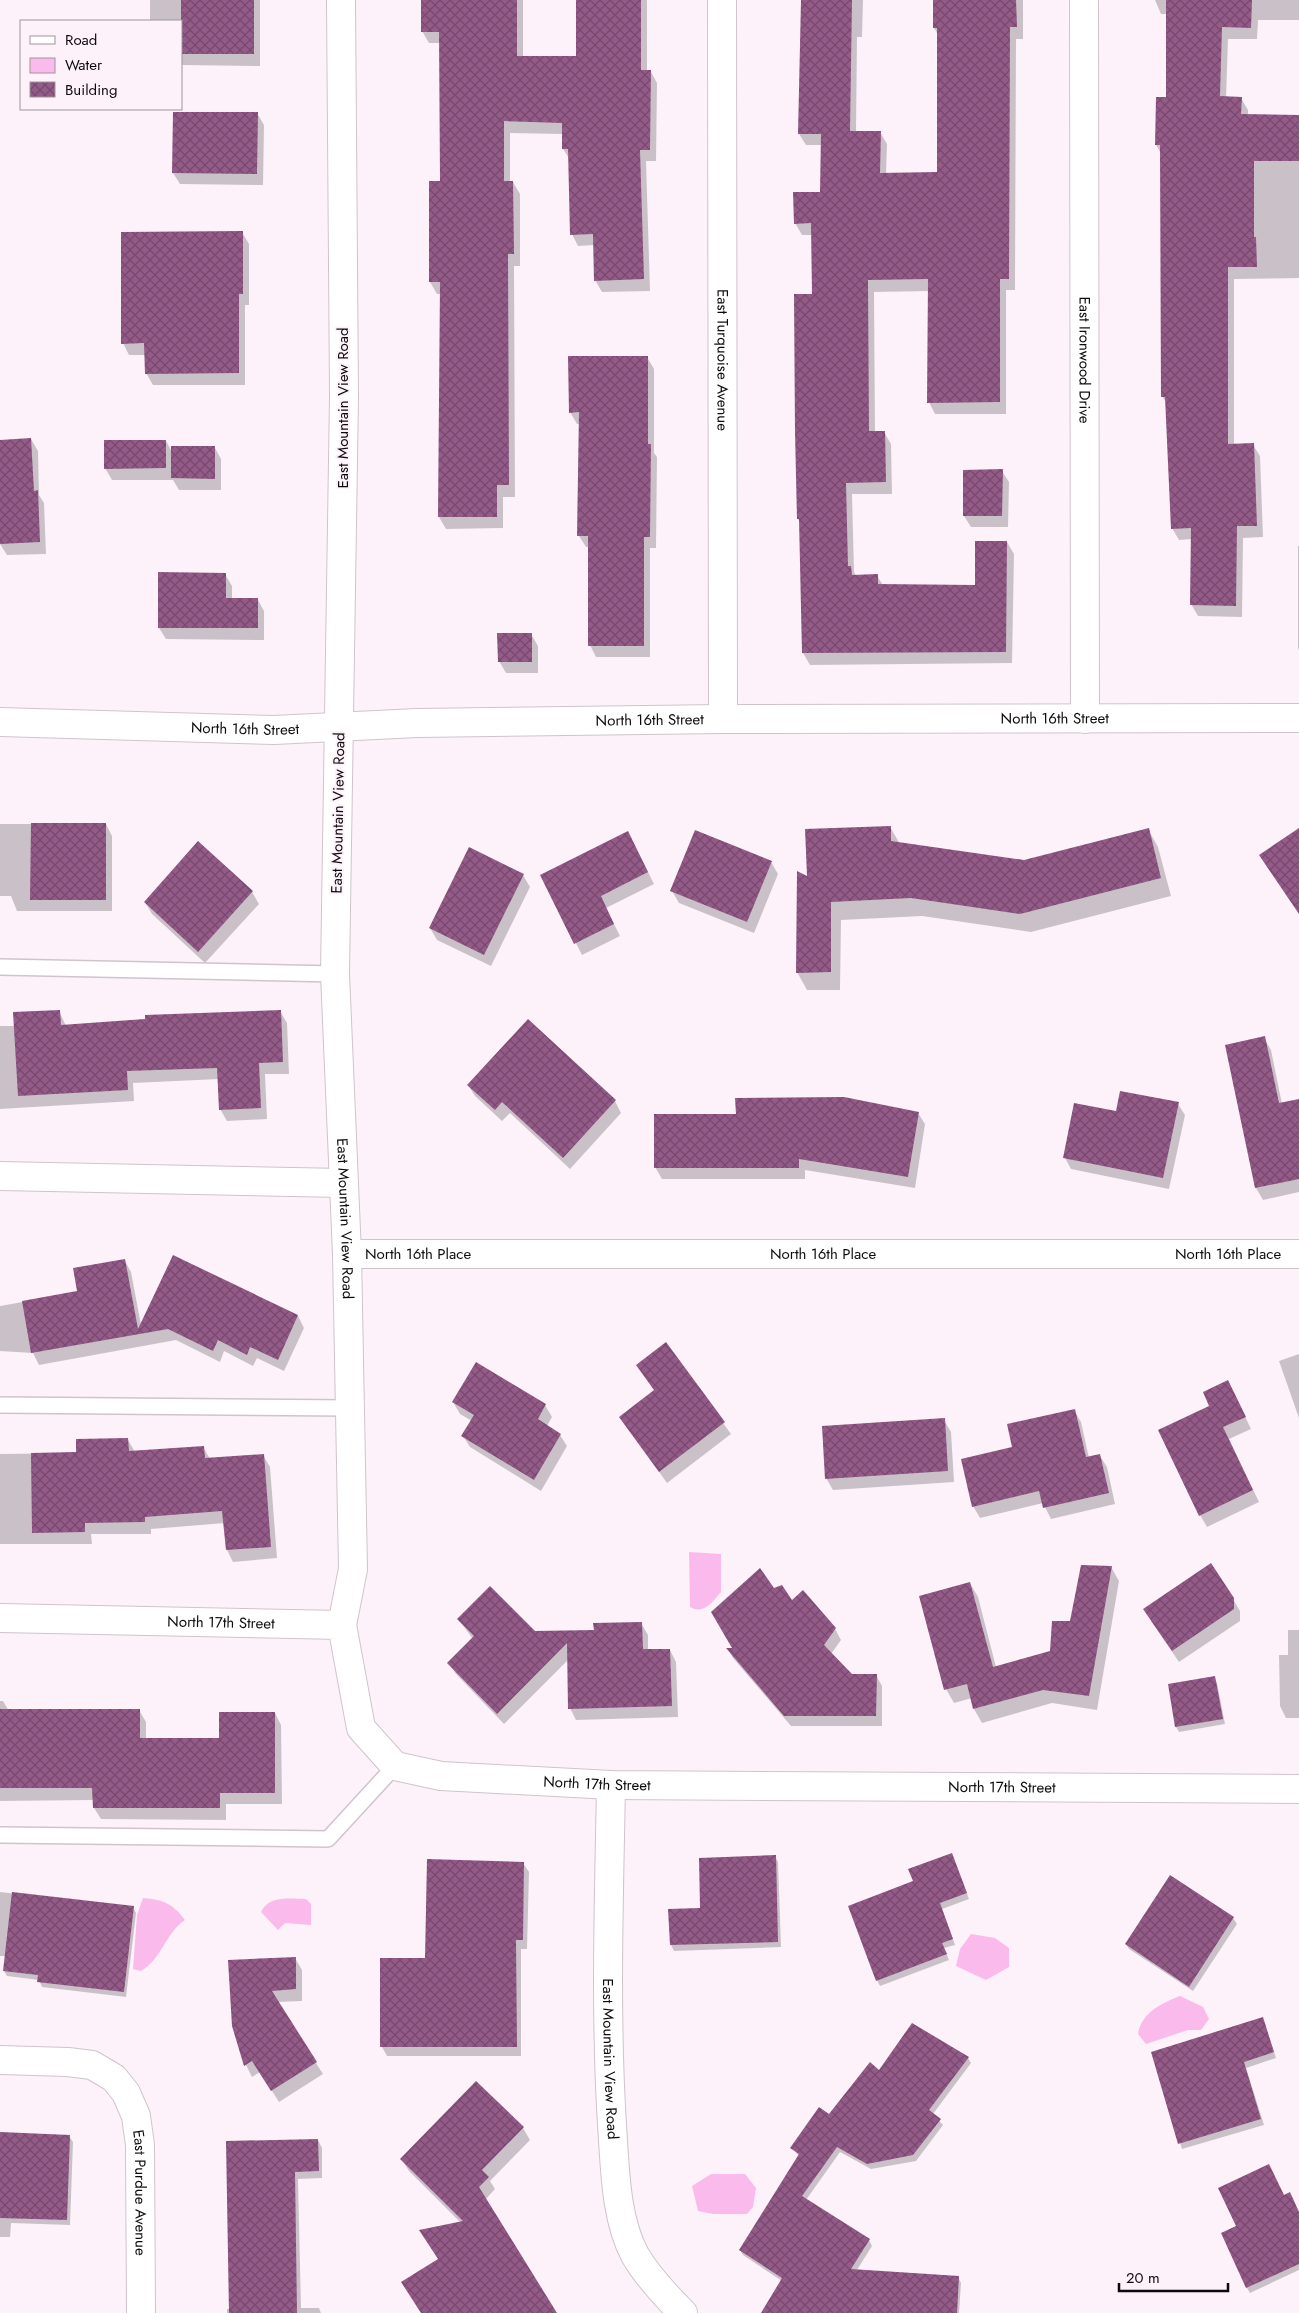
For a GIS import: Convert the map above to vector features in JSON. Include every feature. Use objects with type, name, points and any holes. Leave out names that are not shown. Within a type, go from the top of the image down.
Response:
[{"type":"street","name":"East Mountain View Road","points":[[341,0],[344,396],[335,974],[347,1254],[354,1569],[342,1625]]},
{"type":"street","name":"East Turquoise Avenue","points":[[722,0],[723,719]]},
{"type":"street","name":"East Ironwood Drive","points":[[1084,0],[1085,719]]},
{"type":"street","name":"North 16th Street","points":[[0,722],[274,730],[417,723],[723,719],[1299,718]]},
{"type":"street","points":[[0,1176],[344,1182]]},
{"type":"street","name":"North 16th Place","points":[[347,1254],[1299,1254]]},
{"type":"street","name":"North 17th Street","points":[[0,1618],[342,1625]]},
{"type":"street","points":[[342,1625],[361,1728],[395,1766]]},
{"type":"street","name":"North 17th Street","points":[[395,1766],[441,1776],[611,1785],[1299,1789]]},
{"type":"street","name":"East Mountain View Road","points":[[611,1785],[608,1980],[610,2085],[616,2179],[621,2212],[635,2254],[652,2280],[683,2313]]},
{"type":"street","name":"East Purdue Avenue","points":[[0,2060],[68,2062],[92,2065],[114,2078],[126,2093],[136,2116],[140,2145],[141,2313]]},
{"type":"lane","points":[[0,967],[335,974]]},
{"type":"lane","points":[[0,1405],[351,1408]]},
{"type":"lane","points":[[0,1835],[328,1839],[395,1766]]},
{"type":"water","points":[[689,1552],[721,1554],[721,1592],[704,1608],[695,1609],[690,1607]]},
{"type":"water","points":[[143,1898],[167,1903],[185,1920],[178,1925],[148,1966],[141,1971],[133,1969],[137,1915]]},
{"type":"water","points":[[306,1899],[311,1904],[311,1925],[285,1923],[278,1930],[261,1912],[269,1903],[275,1900]]},
{"type":"water","points":[[971,1934],[995,1938],[1009,1948],[1009,1967],[986,1980],[956,1966],[960,1949]]},
{"type":"water","points":[[1180,1996],[1203,2007],[1209,2019],[1201,2030],[1188,2030],[1146,2044],[1138,2034],[1143,2020],[1153,2010]]},
{"type":"water","points":[[711,2174],[745,2174],[756,2188],[753,2207],[747,2214],[713,2214],[698,2211],[692,2186]]},
{"type":"building","points":[[181,0],[254,0],[254,54],[182,54]]},
{"type":"building","points":[[421,0],[517,0],[517,56],[576,56],[576,0],[641,0],[641,70],[651,70],[650,150],[640,150],[644,279],[594,281],[593,234],[570,235],[568,149],[562,149],[562,123],[504,121],[504,181],[513,181],[514,254],[508,254],[509,485],[497,485],[497,517],[438,517],[440,282],[429,282],[429,181],[440,181],[439,32],[421,32]]},
{"type":"building","points":[[801,0],[852,0],[850,131],[881,131],[880,173],[937,172],[937,28],[933,28],[933,0],[1016,0],[1017,27],[1010,27],[1009,279],[1000,279],[1000,402],[927,403],[928,279],[868,280],[869,431],[885,431],[886,482],[846,483],[848,566],[851,566],[852,575],[878,574],[878,584],[975,585],[975,541],[1007,541],[1006,652],[802,653],[795,432],[794,294],[812,294],[811,223],[794,224],[793,192],[820,192],[821,134],[798,134]]},
{"type":"building","points":[[1166,0],[1252,0],[1251,28],[1222,27],[1220,96],[1242,97],[1241,114],[1299,115],[1299,161],[1254,161],[1254,237],[1256,237],[1257,267],[1228,267],[1228,444],[1254,443],[1257,526],[1237,526],[1236,606],[1190,605],[1191,528],[1171,529],[1165,397],[1161,397],[1160,145],[1155,145],[1156,97],[1166,97]]},
{"type":"building","points":[[173,112],[258,112],[257,174],[172,173]]},
{"type":"building","points":[[243,231],[243,294],[239,294],[239,373],[145,374],[144,343],[121,344],[121,232]]},
{"type":"building","points":[[568,356],[648,356],[648,444],[651,444],[650,537],[644,537],[644,646],[588,646],[588,536],[577,536],[579,412],[569,413]]},
{"type":"building","points":[[31,438],[34,491],[38,490],[40,542],[0,544],[0,440]]},
{"type":"building","points":[[104,440],[166,440],[166,468],[104,469]]},
{"type":"building","points":[[171,446],[215,446],[215,479],[171,478]]},
{"type":"building","points":[[1003,469],[1002,516],[963,516],[963,470]]},
{"type":"building","points":[[158,572],[226,573],[226,598],[258,598],[258,628],[158,628]]},
{"type":"building","points":[[497,633],[532,633],[532,662],[498,662]]},
{"type":"building","points":[[31,823],[106,823],[106,900],[30,900]]},
{"type":"building","points":[[891,826],[891,841],[1024,860],[1149,828],[1161,878],[1020,914],[911,898],[831,902],[831,972],[796,973],[797,871],[807,876],[805,829]]},
{"type":"building","points":[[1299,828],[1299,914],[1259,855]]},
{"type":"building","points":[[695,830],[772,861],[747,922],[670,891]]},
{"type":"building","points":[[628,831],[648,872],[601,896],[614,924],[574,944],[540,875]]},
{"type":"building","points":[[198,841],[253,891],[198,952],[144,902]]},
{"type":"building","points":[[469,847],[524,874],[484,955],[429,928]]},
{"type":"building","points":[[60,1010],[61,1025],[145,1019],[145,1015],[281,1010],[283,1062],[259,1063],[261,1108],[219,1110],[217,1068],[127,1071],[128,1090],[18,1096],[13,1012]]},
{"type":"building","points":[[528,1019],[616,1100],[563,1158],[502,1102],[495,1110],[467,1085]]},
{"type":"building","points":[[1265,1036],[1279,1103],[1299,1099],[1299,1179],[1255,1188],[1225,1045]]},
{"type":"building","points":[[1120,1091],[1179,1102],[1163,1178],[1063,1158],[1074,1103],[1116,1111]]},
{"type":"building","points":[[844,1097],[919,1112],[908,1177],[799,1159],[799,1168],[654,1168],[654,1114],[736,1114],[735,1098]]},
{"type":"building","points":[[173,1255],[298,1315],[278,1360],[250,1347],[247,1355],[218,1340],[213,1351],[168,1329],[31,1353],[22,1301],[77,1291],[73,1268],[125,1259],[138,1329]]},
{"type":"building","points":[[666,1342],[725,1422],[659,1472],[619,1417],[654,1390],[636,1365]]},
{"type":"building","points":[[476,1362],[546,1404],[538,1419],[561,1434],[534,1480],[461,1436],[474,1415],[452,1402]]},
{"type":"building","points":[[1228,1380],[1246,1417],[1223,1427],[1253,1490],[1199,1516],[1158,1430],[1209,1406],[1203,1392]]},
{"type":"building","points":[[1075,1409],[1086,1457],[1100,1454],[1109,1493],[1043,1508],[1039,1491],[972,1507],[961,1459],[1012,1447],[1007,1424]]},
{"type":"building","points":[[945,1418],[948,1471],[825,1479],[822,1426]]},
{"type":"building","points":[[128,1438],[129,1451],[204,1446],[205,1458],[264,1454],[271,1547],[226,1550],[222,1511],[145,1517],[145,1522],[85,1523],[85,1532],[32,1533],[31,1453],[76,1452],[76,1439]]},
{"type":"building","points":[[1211,1563],[1234,1598],[1234,1609],[1172,1651],[1143,1609]]},
{"type":"building","points":[[1081,1565],[1112,1566],[1089,1696],[1043,1690],[973,1709],[967,1684],[944,1690],[919,1596],[970,1582],[993,1667],[1050,1651],[1052,1621],[1070,1621]]},
{"type":"building","points":[[760,1568],[774,1588],[782,1585],[792,1600],[803,1590],[836,1628],[824,1645],[852,1674],[877,1674],[876,1716],[784,1716],[726,1648],[732,1648],[711,1612]]},
{"type":"building","points":[[490,1586],[535,1631],[594,1630],[593,1623],[642,1622],[643,1649],[670,1649],[672,1706],[568,1709],[567,1643],[497,1714],[447,1663],[474,1636],[457,1619]]},
{"type":"building","points":[[1215,1676],[1223,1719],[1175,1727],[1168,1684]]},
{"type":"building","points":[[0,1709],[140,1709],[140,1738],[219,1738],[219,1712],[275,1712],[275,1793],[220,1793],[220,1808],[93,1808],[92,1788],[0,1788]]},
{"type":"building","points":[[952,1853],[967,1893],[940,1903],[953,1939],[942,1943],[947,1954],[876,1981],[848,1906],[913,1881],[908,1869]]},
{"type":"building","points":[[776,1855],[778,1942],[670,1945],[668,1909],[700,1908],[699,1858]]},
{"type":"building","points":[[427,1859],[524,1862],[523,1940],[516,1940],[517,2047],[380,2047],[380,1958],[425,1958]]},
{"type":"building","points":[[1170,1875],[1234,1917],[1189,1987],[1125,1944]]},
{"type":"building","points":[[12,1892],[134,1906],[124,1992],[37,1982],[38,1975],[3,1971]]},
{"type":"building","points":[[296,1957],[296,1989],[272,1991],[317,2062],[271,2091],[252,2061],[244,2066],[232,2026],[228,1960]]},
{"type":"building","points":[[1263,2017],[1274,2052],[1244,2062],[1261,2119],[1178,2144],[1151,2052]]},
{"type":"building","points":[[912,2023],[969,2057],[929,2110],[941,2119],[913,2155],[867,2164],[837,2147],[802,2196],[870,2239],[851,2269],[959,2276],[957,2313],[761,2313],[782,2278],[739,2250],[799,2154],[790,2148],[819,2107],[829,2114],[870,2062],[879,2070]]},
{"type":"building","points":[[476,2081],[524,2127],[482,2170],[489,2177],[479,2187],[557,2313],[421,2313],[401,2282],[438,2259],[419,2230],[463,2221],[400,2159]]},
{"type":"building","points":[[0,2132],[70,2135],[67,2220],[0,2218]]},
{"type":"building","points":[[318,2139],[319,2171],[295,2172],[297,2313],[229,2313],[226,2141]]},
{"type":"building","points":[[1269,2164],[1284,2195],[1290,2192],[1299,2212],[1299,2264],[1246,2288],[1221,2233],[1236,2226],[1218,2188]]}]
